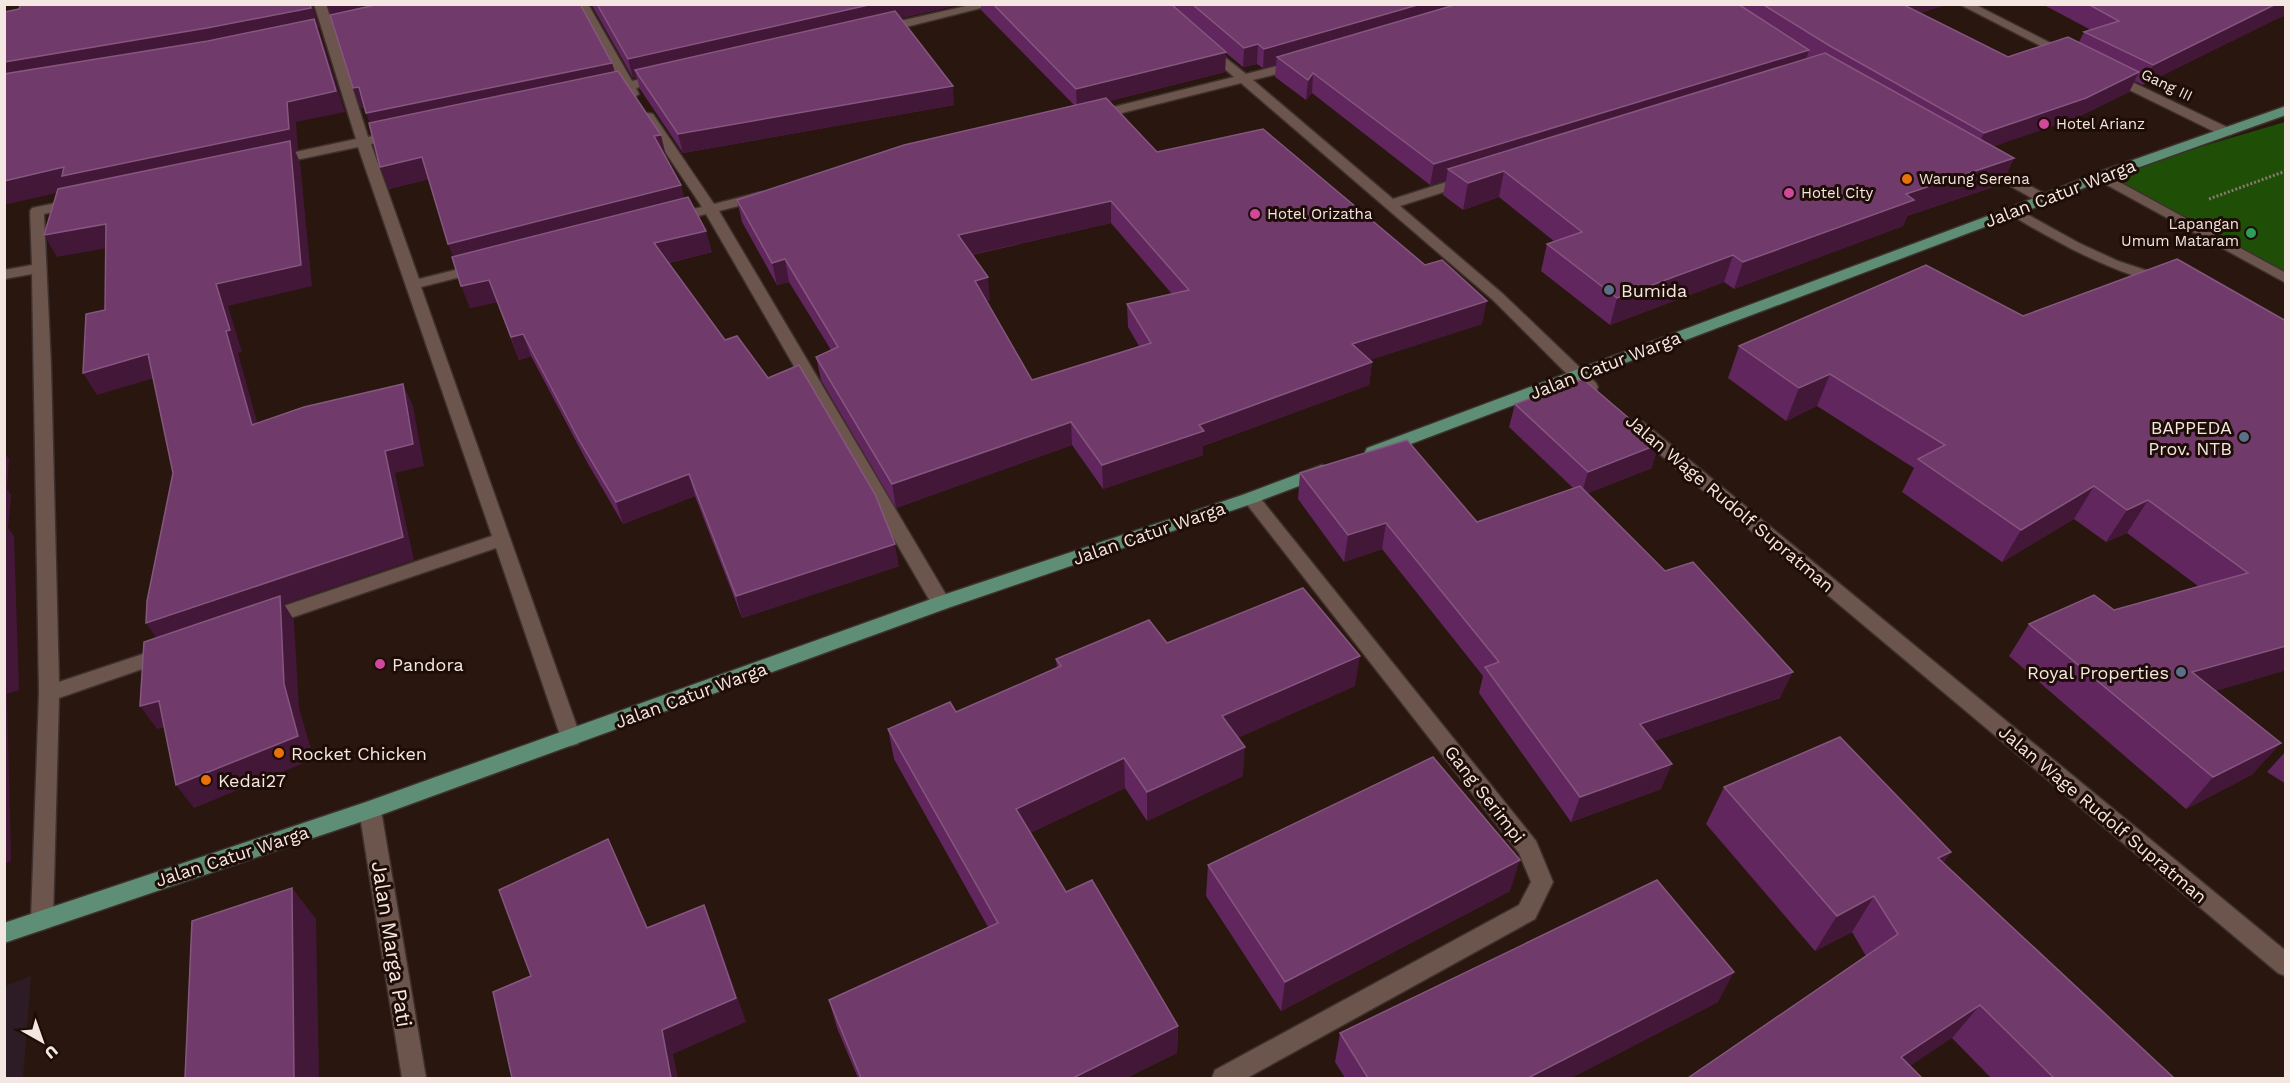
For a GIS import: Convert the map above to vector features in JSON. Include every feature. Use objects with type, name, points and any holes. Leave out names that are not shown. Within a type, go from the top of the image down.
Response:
[{"type":"main road","name":"Jalan Catur Warga","points":[[4,933],[370,810],[941,603],[1251,498],[2014,211],[2101,176],[2286,110]]},
{"type":"street","points":[[320,4],[363,141],[571,738]]},
{"type":"street","points":[[582,4],[628,86],[711,208],[941,603]]},
{"type":"street","points":[[867,33],[992,4]]},
{"type":"street","points":[[1964,4],[2079,61]]},
{"type":"street","points":[[1192,34],[1498,297],[1576,375],[1604,398]]},
{"type":"street","points":[[1082,119],[1245,80],[1314,60]]},
{"type":"street","name":"Gang III","points":[[2100,71],[2226,132]]},
{"type":"street","points":[[593,93],[673,76]]},
{"type":"street","points":[[258,164],[409,132]]},
{"type":"street","points":[[1973,159],[2044,199]]},
{"type":"street","points":[[1392,204],[1481,176]]},
{"type":"street","points":[[2101,176],[2286,279]]},
{"type":"street","points":[[665,220],[780,192]]},
{"type":"street","points":[[42,920],[49,693],[37,212],[84,201]]},
{"type":"street","points":[[2014,211],[2074,246],[2113,264],[2176,285]]},
{"type":"street","points":[[413,285],[493,265]]},
{"type":"street","points":[[4,275],[39,268]]},
{"type":"street","name":"Jalan Wage Rudolf Supratman","points":[[1623,414],[2286,966]]},
{"type":"street","name":"Gang Serimpi","points":[[1224,1078],[1527,912],[1542,882],[1528,848],[1251,498]]},
{"type":"street","points":[[253,624],[501,540]]},
{"type":"street","points":[[49,693],[185,647]]},
{"type":"street","name":"Jalan Marga Pati","points":[[370,810],[414,1078]]},
{"type":"path","points":[[2205,200],[2286,171]]},
{"type":"shaded area","points":[[31,976],[23,1078],[5,1078],[5,986]]},
{"type":"green space","name":"Lapangan Umum Mataram","points":[[2285,122],[2285,278],[2101,176]]},
{"type":"building","points":[[21,4],[310,4],[311,8],[4,62],[4,12],[19,9]]},
{"type":"building","points":[[380,4],[580,4],[612,63],[366,113],[359,87],[353,88],[330,15]]},
{"type":"building","points":[[597,4],[873,4],[628,59]]},
{"type":"building","points":[[993,4],[1171,4],[1226,52],[1076,89]]},
{"type":"building","points":[[1192,4],[1421,4],[1264,49],[1258,44],[1244,48]]},
{"type":"building","points":[[1458,4],[1738,4],[1809,50],[1434,164],[1313,73],[1308,80],[1277,57]]},
{"type":"building","points":[[1762,4],[1902,4],[2008,57],[2068,37],[2139,72],[2086,98],[1984,133],[1830,46]]},
{"type":"building","points":[[2088,4],[2276,4],[2153,65],[2084,32],[2119,21]]},
{"type":"building","points":[[895,11],[953,86],[678,134],[635,70]]},
{"type":"building","points":[[314,19],[336,91],[287,102],[289,129],[62,176],[64,167],[4,181],[4,74],[208,41]]},
{"type":"building","points":[[1825,53],[2014,158],[1906,194],[1914,200],[1743,262],[1733,255],[1617,298],[1547,244],[1582,232],[1504,171],[1468,183],[1448,169]]},
{"type":"building","points":[[618,71],[661,135],[654,136],[681,185],[448,244],[422,157],[380,167],[369,123]]},
{"type":"building","points":[[1106,98],[1157,152],[1263,129],[1425,265],[1442,260],[1487,301],[1352,344],[1372,362],[1199,425],[1204,431],[1102,465],[1071,422],[892,484],[816,357],[838,347],[785,259],[772,263],[737,200],[904,145]],"holes":[[[1111,201],[1189,290],[1127,304],[1151,343],[1032,380],[975,281],[988,277],[958,235]]]},
{"type":"building","points":[[290,141],[301,265],[216,284],[230,330],[226,331],[252,425],[304,407],[403,384],[413,444],[385,451],[403,537],[146,623],[147,601],[173,473],[148,354],[83,373],[86,314],[105,310],[106,224],[44,235],[58,189]]},
{"type":"building","points":[[688,197],[706,231],[654,243],[725,340],[737,336],[768,378],[799,365],[875,494],[895,544],[736,596],[689,474],[616,502],[579,440],[523,334],[511,337],[489,280],[461,286],[452,257]]},
{"type":"building","points":[[2177,259],[2286,321],[2286,646],[2192,672],[2281,743],[2213,777],[2029,624],[2094,595],[2114,610],[2248,573],[2148,500],[2127,510],[2094,486],[2021,530],[1918,459],[1945,445],[1830,374],[1799,388],[1739,346],[1926,265],[2023,316]]},
{"type":"building","points":[[1583,379],[1659,444],[1588,472],[1515,404]]},
{"type":"building","points":[[1407,440],[1477,522],[1580,486],[1665,571],[1693,562],[1793,672],[1640,724],[1672,764],[1580,797],[1485,667],[1499,662],[1386,523],[1348,535],[1300,473]]},
{"type":"building","points":[[1303,588],[1360,656],[1222,716],[1245,747],[1147,792],[1124,758],[1016,809],[1066,892],[1092,880],[1178,1026],[1073,1078],[861,1078],[829,1000],[998,923],[888,729],[950,702],[956,712],[1061,666],[1056,659],[1149,620],[1167,643]]},
{"type":"building","points":[[280,596],[284,684],[298,736],[176,785],[159,701],[140,706],[144,642]]},
{"type":"building","points":[[1840,737],[1951,852],[1938,858],[2174,1078],[2054,1078],[1980,1005],[1901,1057],[1922,1078],[1688,1078],[1898,934],[1874,896],[1837,916],[1724,787]]},
{"type":"building","points":[[1433,757],[1520,860],[1285,982],[1208,865]]},
{"type":"building","points":[[608,839],[647,928],[704,905],[736,998],[662,1030],[671,1078],[512,1078],[493,992],[531,976],[499,890]]},
{"type":"building","points":[[1657,880],[1734,972],[1528,1078],[1368,1078],[1340,1033]]},
{"type":"building","points":[[292,888],[294,1078],[185,1078],[192,921]]},
{"type":"place","name":"Hotel Arianz","points":[[2044,124]]},
{"type":"place","name":"Warung Serena","points":[[1907,179]]},
{"type":"place","name":"Hotel City","points":[[1789,193]]},
{"type":"place","name":"Hotel Orizatha","points":[[1255,214]]},
{"type":"place","name":"Lapangan Umum Mataram","points":[[2251,233]]},
{"type":"place","name":"Bumida","points":[[1609,290]]},
{"type":"place","name":"BAPPEDA Prov. NTB","points":[[2244,437]]},
{"type":"place","name":"Pandora","points":[[380,664]]},
{"type":"place","name":"Royal Properties","points":[[2181,672]]},
{"type":"place","name":"Rocket Chicken","points":[[279,753]]},
{"type":"place","name":"Kedai27","points":[[206,780]]}]
